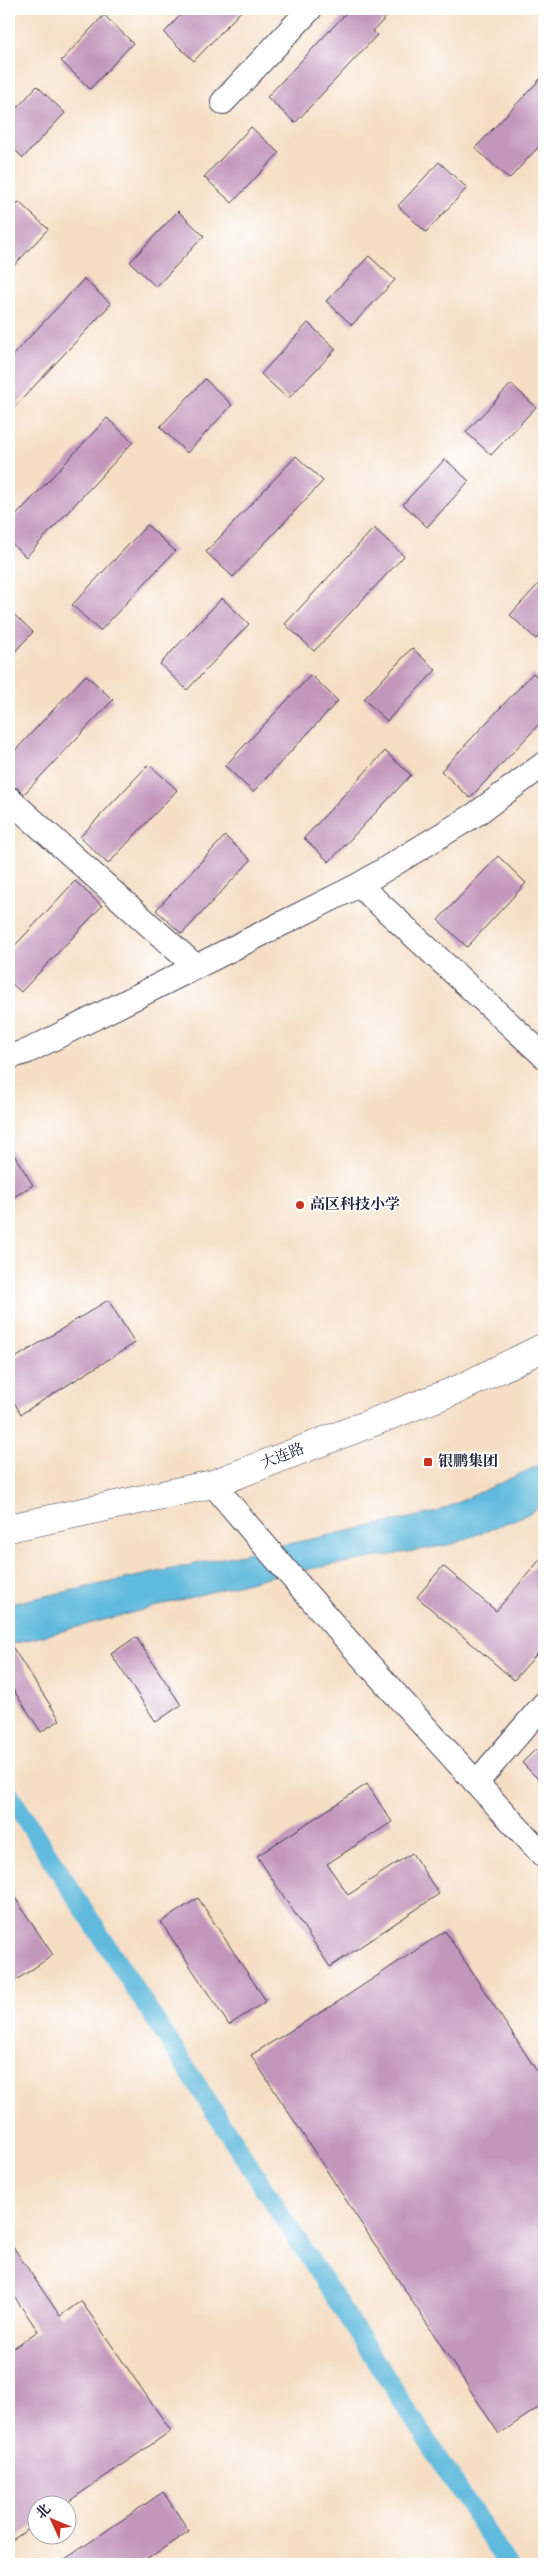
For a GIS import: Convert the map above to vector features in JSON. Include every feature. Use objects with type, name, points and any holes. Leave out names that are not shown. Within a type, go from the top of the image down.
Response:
[{"type":"main road","name":"大连路","points":[[9,1528],[213,1484],[459,1389],[544,1347]]},
{"type":"street","points":[[223,102],[310,9]]},
{"type":"street","points":[[9,1057],[28,1051],[195,966],[359,886],[476,814],[544,764]]},
{"type":"street","points":[[9,798],[195,966]]},
{"type":"street","points":[[359,886],[544,1056]]},
{"type":"street","points":[[213,1484],[295,1580],[476,1783],[544,1856]]},
{"type":"street","points":[[476,1783],[544,1704]]},
{"type":"water","points":[[544,1463],[544,1504],[526,1515],[453,1544],[275,1575],[9,1645],[9,1604],[437,1512]]},
{"type":"building","points":[[186,9],[243,9],[194,61],[164,33]]},
{"type":"building","points":[[350,9],[394,9],[373,31],[377,35],[295,123],[267,97]]},
{"type":"building","points":[[104,15],[133,43],[90,89],[61,61]]},
{"type":"building","points":[[544,75],[544,141],[509,179],[475,148]]},
{"type":"building","points":[[37,86],[65,113],[23,158],[9,144],[9,117]]},
{"type":"building","points":[[251,127],[279,153],[232,203],[204,177]]},
{"type":"building","points":[[439,162],[467,188],[426,232],[398,206]]},
{"type":"building","points":[[19,202],[48,229],[9,271],[9,213]]},
{"type":"building","points":[[178,211],[204,236],[156,287],[130,262]]},
{"type":"building","points":[[369,256],[395,280],[352,325],[326,301]]},
{"type":"building","points":[[84,279],[111,304],[9,413],[9,359]]},
{"type":"building","points":[[308,323],[336,349],[288,399],[261,374]]},
{"type":"building","points":[[205,379],[232,405],[187,453],[160,427]]},
{"type":"building","points":[[511,384],[536,407],[491,455],[466,432]]},
{"type":"building","points":[[107,418],[133,442],[26,557],[9,541],[9,523]]},
{"type":"building","points":[[296,456],[323,481],[233,577],[206,552]]},
{"type":"building","points":[[445,459],[469,481],[427,527],[403,504]]},
{"type":"building","points":[[147,525],[175,551],[100,631],[72,605]]},
{"type":"building","points":[[374,528],[404,556],[314,651],[285,624]]},
{"type":"building","points":[[544,578],[544,631],[536,639],[510,615]]},
{"type":"building","points":[[222,598],[249,624],[187,690],[160,664]]},
{"type":"building","points":[[9,610],[33,632],[9,658]]},
{"type":"building","points":[[412,648],[436,670],[387,721],[364,699]]},
{"type":"building","points":[[533,673],[544,684],[544,719],[470,798],[441,771]]},
{"type":"building","points":[[86,675],[113,700],[24,794],[18,788],[9,786],[9,757]]},
{"type":"building","points":[[311,675],[338,701],[253,792],[225,766]]},
{"type":"building","points":[[385,751],[411,775],[329,862],[304,838]]},
{"type":"building","points":[[149,764],[177,790],[108,864],[80,837]]},
{"type":"building","points":[[225,836],[251,860],[182,934],[156,910]]},
{"type":"building","points":[[498,856],[526,883],[467,947],[438,920]]},
{"type":"building","points":[[75,881],[102,906],[21,992],[9,981],[9,952]]},
{"type":"building","points":[[9,1147],[33,1185],[9,1200]]},
{"type":"building","points":[[108,1300],[135,1343],[21,1414],[9,1394],[9,1362]]},
{"type":"building","points":[[544,1555],[544,1646],[514,1680],[417,1597],[443,1566],[496,1611]]},
{"type":"building","points":[[136,1637],[181,1705],[156,1722],[111,1654]]},
{"type":"building","points":[[9,1642],[60,1720],[41,1732],[9,1683]]},
{"type":"building","points":[[536,1749],[544,1757],[544,1785],[522,1763]]},
{"type":"building","points":[[367,1784],[392,1822],[327,1864],[348,1895],[412,1853],[439,1894],[330,1967],[257,1856]]},
{"type":"building","points":[[9,1889],[53,1955],[9,1985]]},
{"type":"building","points":[[198,1898],[266,2001],[229,2025],[161,1922]]},
{"type":"building","points":[[445,1931],[544,2082],[544,2404],[499,2434],[251,2055],[336,2003]]},
{"type":"building","points":[[9,2241],[60,2316],[81,2301],[171,2431],[77,2496],[28,2496],[28,2530],[9,2542],[9,2351],[38,2331],[9,2289]]},
{"type":"building","points":[[163,2492],[189,2531],[140,2564],[58,2564]]},
{"type":"waterway","points":[[9,1794],[507,2564]]},
{"type":"place","name":"高区科技小学","points":[[300,1205]]},
{"type":"place","name":"银鹏集团","points":[[428,1462]]}]
